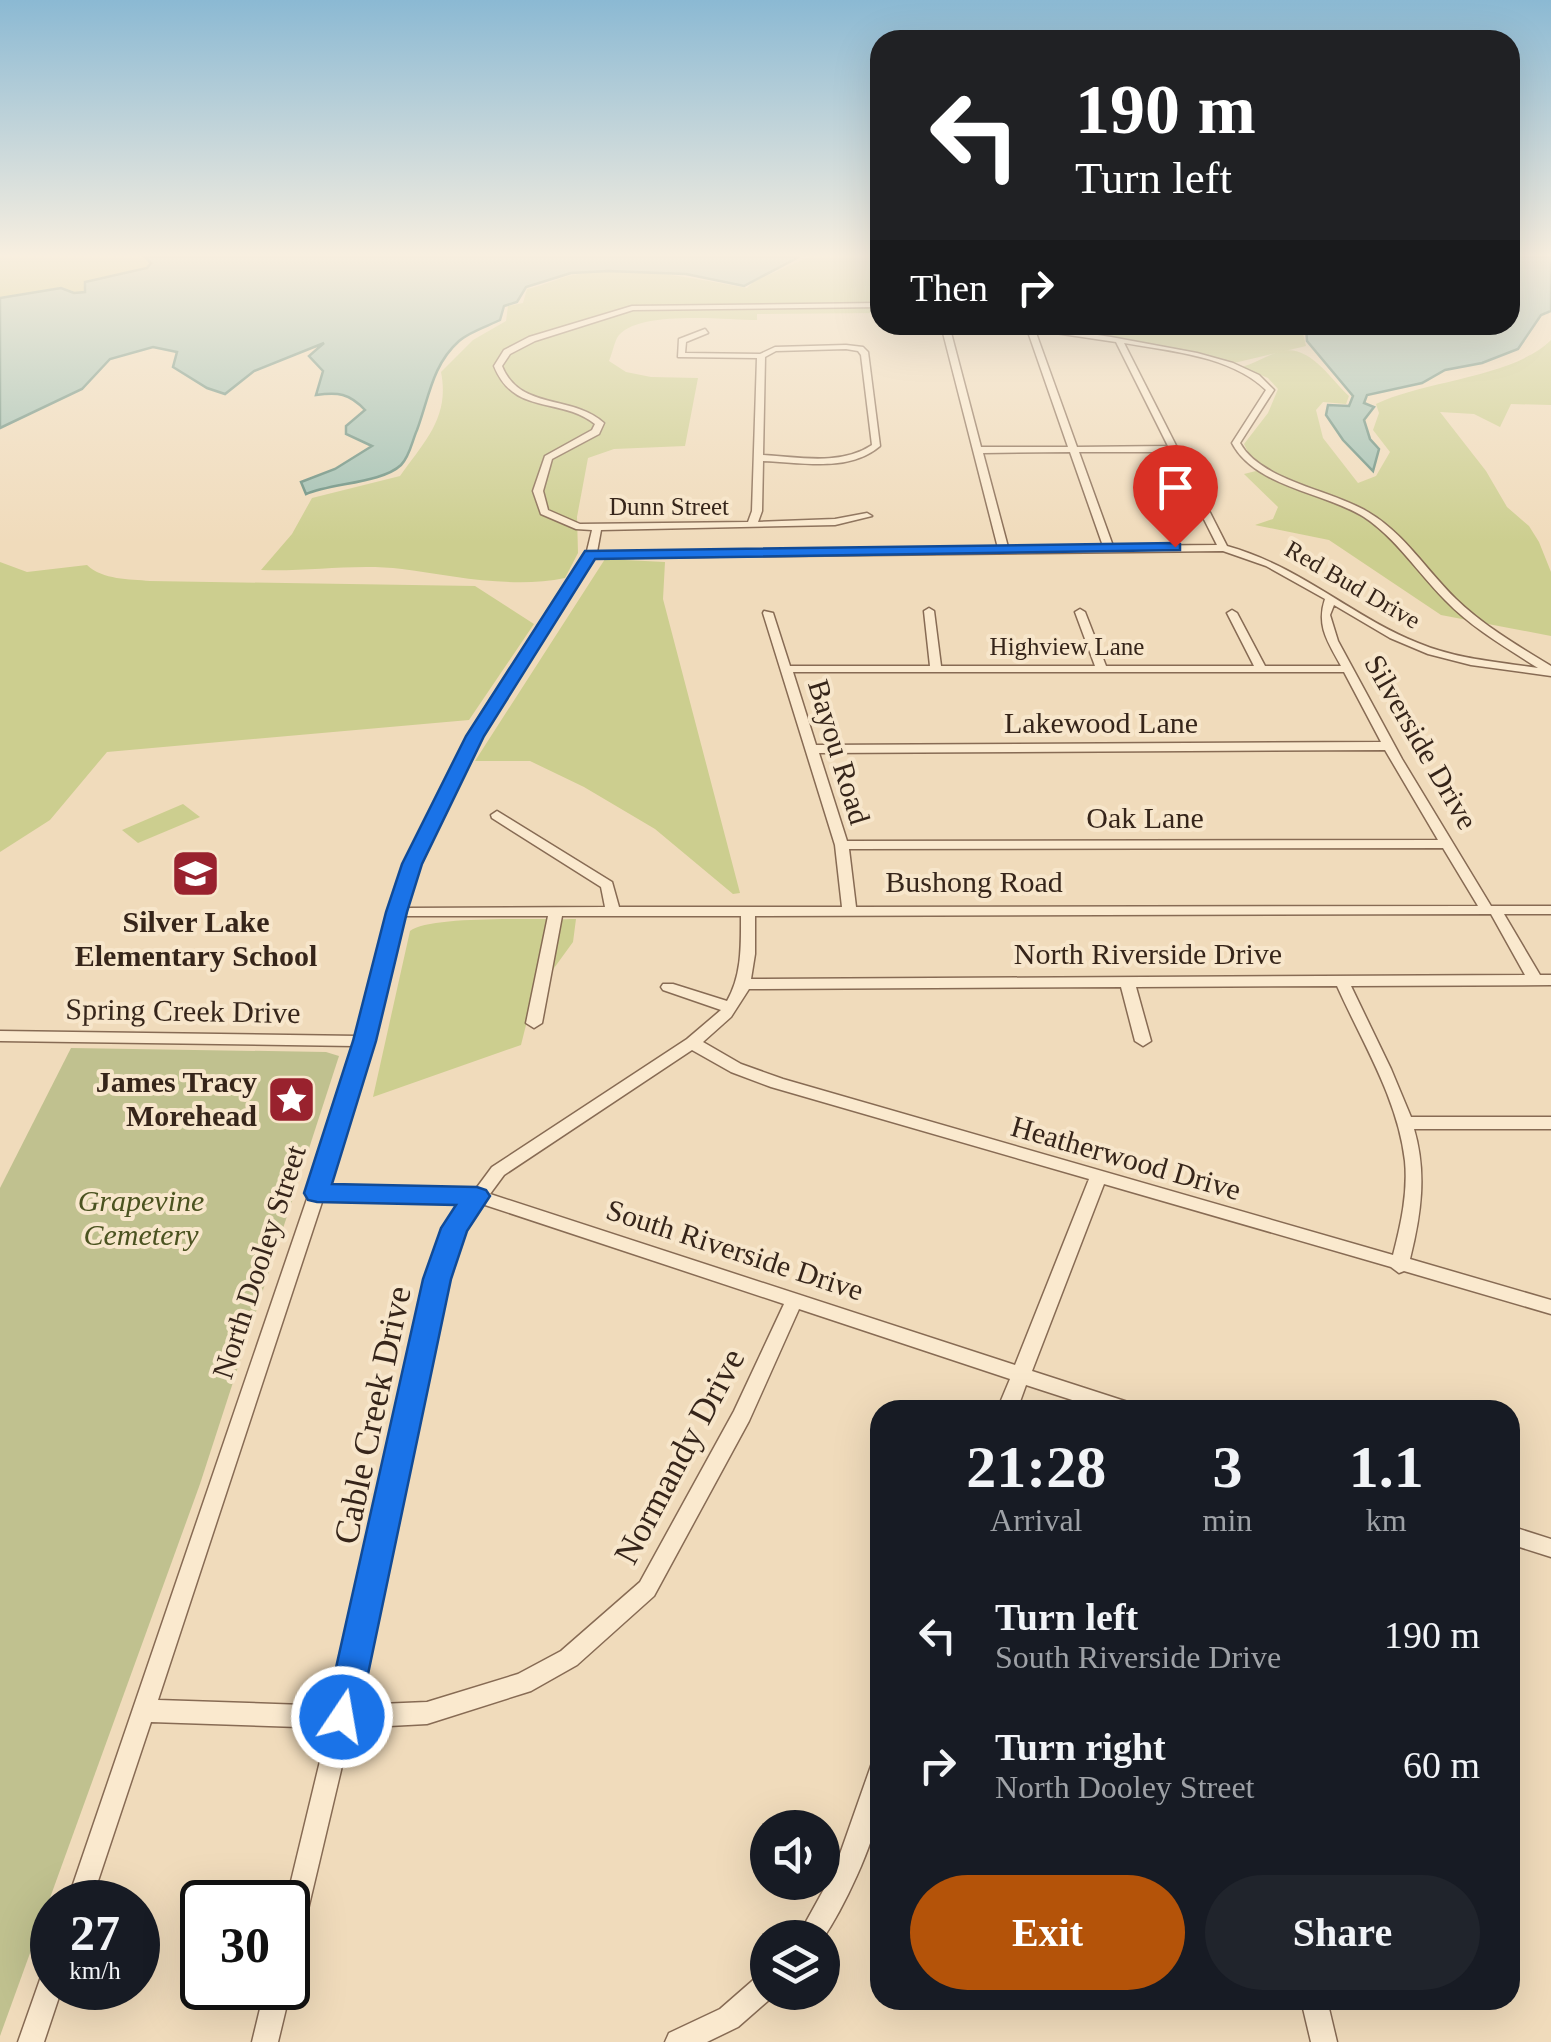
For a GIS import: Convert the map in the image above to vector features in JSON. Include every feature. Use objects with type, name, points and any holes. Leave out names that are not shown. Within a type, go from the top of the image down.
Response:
[{"type":"street","name":"Dunn Street","points":[[507,352],[498,366],[508,386],[530,398],[598,420],[600,427],[596,432],[548,458],[538,491],[540,506],[549,516],[579,528],[752,525],[757,512],[761,356]]},
{"type":"street","points":[[680,352],[761,356],[773,352]]},
{"type":"street","points":[[759,458],[849,458],[864,455],[876,446],[864,352]]},
{"type":"street","points":[[952,352],[1004,550]]},
{"type":"street","points":[[1039,352],[1109,548]]},
{"type":"street","points":[[1124,352],[1223,548]]},
{"type":"street","points":[[1181,352],[1202,356],[1266,382],[1270,390],[1236,442],[1240,454],[1256,466],[1365,514],[1393,536],[1460,610],[1551,672]]},
{"type":"street","points":[[979,450],[1172,449]]},
{"type":"street","points":[[752,525],[834,522],[868,516]]},
{"type":"street","name":"North Dooley Street","points":[[88,1880],[317,1193],[412,864],[463,757],[591,554],[597,527]]},
{"type":"street","name":"Red Bud Drive","points":[[591,554],[1223,548],[1276,564],[1395,637],[1448,658],[1551,672]]},
{"type":"street","name":"Silverside Drive","points":[[1332,597],[1327,606],[1327,625],[1347,670],[1448,844],[1543,980]]},
{"type":"street","points":[[929,611],[936,669]]},
{"type":"street","points":[[1080,612],[1102,668]]},
{"type":"street","name":"Bayou Road","points":[[768,613],[842,845],[849,910]]},
{"type":"street","points":[[1232,613],[1262,669]]},
{"type":"street","name":"Highview Lane","points":[[786,669],[1347,670]]},
{"type":"street","name":"Lakewood Lane","points":[[813,749],[1389,746]]},
{"type":"street","points":[[497,815],[607,885],[613,911]]},
{"type":"street","name":"Oak Lane","points":[[842,845],[1448,844]]},
{"type":"street","name":"Bushong Road","points":[[396,912],[1551,910]]},
{"type":"street","points":[[534,1023],[556,911]]},
{"type":"street","points":[[746,984],[748,911]]},
{"type":"street","name":"North Riverside Drive","points":[[746,984],[1543,980]]},
{"type":"street","points":[[1342,981],[1404,1123],[1414,1184],[1409,1229],[1399,1266]]},
{"type":"street","points":[[1127,982],[1142,1042]]},
{"type":"street","name":"Cable Creek Drive","points":[[304,1880],[437,1279],[454,1228],[498,1170],[692,1042],[730,1007],[746,984]]},
{"type":"street","points":[[668,987],[730,1007]]},
{"type":"street","name":"Spring Creek Drive","points":[[0,1036],[364,1041]]},
{"type":"street","name":"Heatherwood Drive","points":[[692,1042],[736,1068],[777,1083],[1551,1307]]},
{"type":"street","points":[[1404,1123],[1551,1122]]},
{"type":"street","points":[[1010,1400],[1098,1179]]},
{"type":"street","name":"South Riverside Drive","points":[[317,1193],[477,1196],[1096,1400]]},
{"type":"street","name":"Normandy Drive","points":[[146,1711],[342,1717],[427,1713],[522,1683],[569,1658],[601,1634],[647,1589],[674,1546],[742,1415],[794,1301]]},
{"type":"street","points":[[1520,1538],[1551,1548]]},
{"type":"street","points":[[822,1920],[853,1858],[870,1803]]},
{"type":"street","points":[[678,2042],[729,2018],[750,2000]]},
{"type":"street","points":[[31,2042],[42,2010]]},
{"type":"street","points":[[265,2042],[273,2010]]},
{"type":"street","points":[[1316,2010],[1324,2042]]},
{"type":"green space","points":[[461,352],[612,352],[609,361],[626,372],[698,378],[685,446],[614,449],[588,458],[577,517],[578,553],[565,578],[504,582],[367,567],[261,570],[292,534],[312,498],[400,476],[439,415],[441,372]]},
{"type":"green space","points":[[1193,352],[1279,352],[1234,363]]},
{"type":"green space","points":[[1277,352],[1301,352],[1326,372],[1349,396],[1346,404],[1323,402],[1316,410],[1323,438],[1358,483],[1376,476],[1390,452],[1373,430],[1379,413],[1376,404],[1515,362],[1534,352],[1551,352],[1551,405],[1511,404],[1500,427],[1474,414],[1440,412],[1486,471],[1507,507],[1529,526],[1539,542],[1551,572],[1551,636],[1441,615],[1329,540],[1255,525],[1273,519],[1278,507],[1244,474],[1268,468],[1250,456],[1244,444],[1268,413],[1278,389],[1268,378],[1242,367]]},
{"type":"green space","points":[[605,559],[665,562],[663,599],[740,893],[733,894],[655,829],[584,787],[530,761],[475,761]]},
{"type":"green space","points":[[0,562],[27,572],[87,565],[108,576],[150,581],[475,586],[534,624],[469,720],[107,752],[50,820],[0,852]]},
{"type":"green space","points":[[183,804],[200,817],[138,843],[122,830]]},
{"type":"green space","points":[[576,919],[573,942],[533,997],[521,1045],[373,1097],[410,931],[463,920]]},
{"type":"green space","name":"Grapevine Cemetery","points":[[71,1048],[326,1052],[339,1056],[200,1484],[57,1880],[30,1880],[30,1953],[0,2036],[0,1188]]},
{"type":"shaded area","points":[[0,352],[134,352],[110,359],[82,389],[0,428]]},
{"type":"shaded area","points":[[177,352],[301,352],[254,371],[225,394],[173,367]]},
{"type":"shaded area","points":[[313,352],[449,352],[432,382],[409,453],[401,465],[382,476],[306,494],[301,482],[335,469],[372,446],[346,434],[346,426],[365,410],[359,404],[343,395],[316,395],[323,371],[309,356]]},
{"type":"shaded area","points":[[1316,352],[1510,352],[1482,363],[1445,370],[1422,383],[1367,395],[1364,403],[1374,407],[1364,420],[1370,439],[1379,449],[1373,471],[1343,440],[1326,415],[1328,405],[1349,406],[1353,396]]},
{"type":"place","name":"Silver Lake Elementary School","points":[[196,873]]},
{"type":"place","name":"James Tracy Morehead","points":[[292,1099]]},
{"type":"route","points":[[342,1717],[437,1279],[454,1228],[477,1196],[317,1193],[412,864],[475,736],[591,554],[1175,547]]}]
